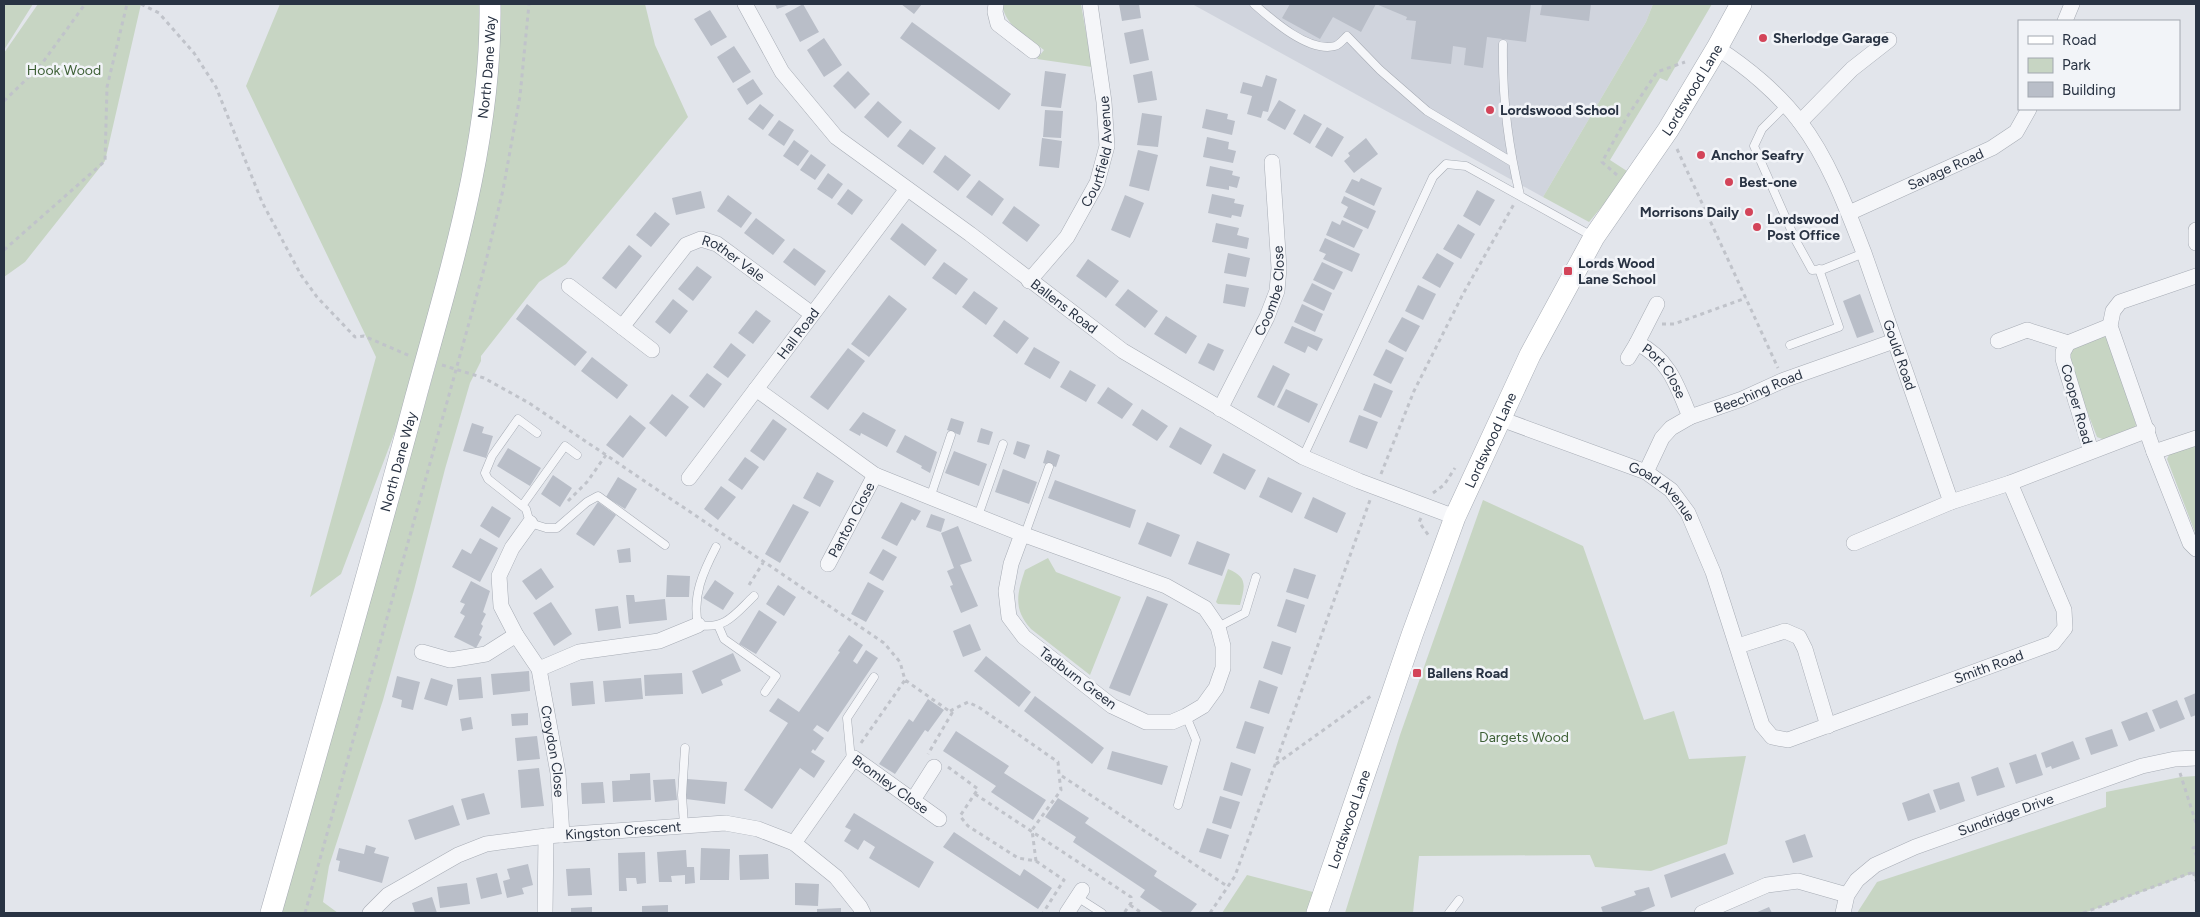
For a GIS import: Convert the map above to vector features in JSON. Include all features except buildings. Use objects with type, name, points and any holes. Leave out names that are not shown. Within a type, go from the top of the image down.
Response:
[{"type":"street","name":"North Dane Way","points":[[271,913],[456,253],[480,134],[486,90],[490,4]]},
{"type":"street","name":"Ballens Road","points":[[745,4],[782,72],[836,138],[970,234],[1123,351],[1303,457],[1455,517]]},
{"type":"street","points":[[996,4],[995,12],[998,24],[1033,51]]},
{"type":"street","name":"Courtfield Avenue","points":[[1029,280],[1067,237],[1097,182],[1107,146],[1104,102],[1090,4]]},
{"type":"street","name":"Lordswood Lane","points":[[1317,913],[1412,635],[1455,517],[1530,355],[1594,237],[1668,130],[1741,4]]},
{"type":"street","points":[[2065,20],[2072,4]]},
{"type":"street","points":[[1800,122],[1852,69],[1889,40]]},
{"type":"street","name":"Gould Road","points":[[1717,48],[1756,76],[1800,122],[1823,159],[1849,213],[1864,253],[1951,502]]},
{"type":"street","name":"Savage Road","points":[[1849,213],[1992,148],[2016,132],[2028,110]]},
{"type":"street","name":"Coombe Close","points":[[1220,409],[1267,317],[1277,290],[1279,268],[1272,162]]},
{"type":"street","name":"Hall Road","points":[[689,478],[906,189]]},
{"type":"street","points":[[2196,230],[2196,244]]},
{"type":"street","name":"Rother Vale","points":[[622,327],[686,245],[701,239],[717,244],[812,314]]},
{"type":"street","points":[[2196,276],[2120,302],[2113,311],[2110,326],[2148,430],[2154,452],[2190,544],[2196,549]]},
{"type":"street","points":[[568,286],[652,350]]},
{"type":"street","name":"Port Close","points":[[1657,304],[1637,343],[1664,362],[1676,382],[1690,416]]},
{"type":"street","name":"Cooper Road","points":[[2091,451],[2063,359],[2063,352],[2068,343],[2110,326]]},
{"type":"street","points":[[1998,341],[2027,330],[2068,343]]},
{"type":"street","name":"Beeching Road","points":[[1646,472],[1662,438],[1671,428],[1690,416],[1742,399],[1784,380],[1894,341]]},
{"type":"street","points":[[1628,358],[1637,343]]},
{"type":"street","name":"Tadburn Green","points":[[756,389],[875,475],[1024,534],[1166,586],[1205,608],[1218,627],[1223,646],[1223,668],[1216,688],[1202,706],[1172,722],[1146,722],[1112,706],[1024,637],[1009,617],[1006,591],[1011,564],[1024,534]]},
{"type":"street","name":"Goad Avenue","points":[[1502,419],[1646,472],[1671,490],[1688,513],[1713,572],[1762,726]]},
{"type":"street","points":[[1854,543],[1951,502],[2010,483],[2148,430]]},
{"type":"street","points":[[2154,452],[2196,438]]},
{"type":"street","name":"Panton Close","points":[[828,564],[875,475]]},
{"type":"street","name":"Smith Road","points":[[1762,726],[1772,737],[1788,740],[2053,643],[2065,628],[2064,610],[2010,483]]},
{"type":"street","name":"Croydon Close","points":[[530,523],[512,548],[499,576],[501,606],[516,636],[539,669],[558,772],[562,835]]},
{"type":"street","points":[[539,669],[579,652],[659,641],[698,625]]},
{"type":"street","points":[[1738,646],[1785,631],[1799,638],[1805,649],[1828,726]]},
{"type":"street","points":[[422,652],[450,660],[486,654],[516,636]]},
{"type":"street","name":"Sundridge Drive","points":[[1843,913],[1847,895],[1857,880],[1875,865],[1915,847],[2142,766],[2175,759],[2196,758]]},
{"type":"street","name":"Bromley Close","points":[[794,843],[853,760],[939,819]]},
{"type":"street","points":[[913,800],[938,763]]},
{"type":"street","name":"Kingston Crescent","points":[[370,913],[388,895],[458,855],[486,844],[546,836],[725,823],[758,829],[794,843],[836,877],[863,913]]},
{"type":"street","points":[[545,913],[546,836]]},
{"type":"street","points":[[1702,913],[1767,885],[1798,881],[1847,895]]},
{"type":"street","points":[[1066,913],[1080,894]]},
{"type":"lane","points":[[1254,4],[1272,20],[1303,40],[1323,47],[1336,46],[1347,36],[1380,70],[1427,112],[1512,162]]},
{"type":"lane","points":[[1503,44],[1502,67],[1512,162],[1520,195]]},
{"type":"lane","points":[[1784,106],[1762,129],[1754,146],[1796,241],[1812,270],[1864,253]]},
{"type":"lane","points":[[1303,457],[1433,177],[1446,164],[1466,166],[1594,237]]},
{"type":"lane","points":[[1790,345],[1839,327],[1819,269]]},
{"type":"lane","points":[[536,433],[518,420],[492,456],[485,473],[488,479],[526,509],[530,523],[546,528],[557,528],[587,502],[598,496],[665,545]]},
{"type":"lane","points":[[930,498],[951,435]]},
{"type":"lane","points":[[978,516],[1003,444]]},
{"type":"lane","points":[[522,506],[565,446],[577,455]]},
{"type":"lane","points":[[1024,534],[1049,467]]},
{"type":"lane","points":[[716,547],[698,587],[696,603],[698,625],[718,625],[732,618],[754,596]]},
{"type":"lane","points":[[1218,627],[1245,613],[1256,577]]},
{"type":"lane","points":[[718,625],[724,639],[776,676],[765,692]]},
{"type":"lane","points":[[853,760],[847,718],[874,676]]},
{"type":"lane","points":[[1178,804],[1196,740],[1186,716]]},
{"type":"lane","points":[[684,825],[682,795],[685,748]]},
{"type":"lane","points":[[1080,894],[1102,913]]},
{"type":"lane","points":[[1448,913],[1459,900]]},
{"type":"path","points":[[4,101],[41,65],[85,4]]},
{"type":"path","points":[[4,250],[105,162],[107,87],[127,4]]},
{"type":"path","points":[[141,4],[159,13],[194,53],[216,87],[262,202],[301,275],[317,297],[355,337],[364,336],[412,357]]},
{"type":"path","points":[[305,913],[457,369],[503,190],[520,96],[529,4]]},
{"type":"path","points":[[1616,182],[1618,177],[1602,162],[1606,153],[1657,72],[1684,64],[1689,56]]},
{"type":"path","points":[[1668,130],[1784,380]]},
{"type":"path","points":[[1210,913],[1235,876],[1375,487],[1419,382],[1463,294],[1520,195]]},
{"type":"path","points":[[1648,321],[1665,325],[1674,324],[1746,298]]},
{"type":"path","points":[[457,369],[484,378],[522,399],[884,643],[900,662],[905,680],[950,711]]},
{"type":"path","points":[[566,503],[587,482],[606,455]]},
{"type":"path","points":[[853,760],[856,750],[905,680]]},
{"type":"path","points":[[1276,764],[1370,697]]},
{"type":"path","points":[[950,711],[968,702],[974,704],[1058,762],[1060,790],[1032,830],[1036,861]]},
{"type":"path","points":[[950,711],[952,713],[927,753],[938,763],[978,789],[960,816],[968,826],[1018,858],[1036,861],[1064,880],[1043,913]]},
{"type":"path","points":[[2175,759],[2196,822]]},
{"type":"path","points":[[1059,774],[1227,886]]},
{"type":"path","points":[[975,794],[1131,897],[1130,905],[1124,913]]},
{"type":"path","points":[[2196,847],[2194,848],[2196,855]]},
{"type":"path","points":[[2083,913],[2194,871],[2196,881]]},
{"type":"path","points":[[1130,905],[1142,913]]},
{"type":"shaded area","name":"Lordswood School","points":[[1192,4],[1653,4],[1646,22],[1543,197]]},
{"type":"green space","points":[[4,4],[33,4],[4,50]]},
{"type":"green space","name":"Hook Wood","points":[[38,4],[141,4],[105,161],[25,262],[4,277],[4,53]]},
{"type":"green space","points":[[280,4],[645,4],[655,45],[688,117],[566,264],[539,282],[481,356],[481,361],[470,383],[445,469],[383,700],[329,866],[323,902],[338,913],[281,913],[439,354],[424,355],[341,574],[310,597],[376,357],[246,86]]},
{"type":"green space","points":[[1002,4],[1081,4],[1092,67],[1037,59],[1044,50],[1012,25],[1007,19]]},
{"type":"green space","points":[[1653,4],[1712,4],[1667,81],[1660,78],[1610,160],[1630,173],[1589,222],[1543,197],[1646,22]]},
{"type":"green space","points":[[2101,336],[2111,339],[2136,425],[2132,432],[2105,440],[2097,437],[2068,362],[2072,345]]},
{"type":"green space","points":[[2196,441],[2196,535],[2167,459],[2171,451]]},
{"type":"green space","name":"Dargets Wood","points":[[1483,500],[1583,546],[1644,720],[1674,711],[1689,759],[1746,756],[1727,844],[1651,871],[1595,867],[1590,855],[1419,856],[1413,913],[1345,913],[1400,735]]},
{"type":"green space","points":[[1048,558],[1056,572],[1121,597],[1090,675],[1031,629],[1021,615],[1018,601],[1025,570]]},
{"type":"green space","points":[[1228,569],[1239,575],[1242,579],[1244,587],[1240,605],[1218,604],[1216,602]]},
{"type":"green space","points":[[2196,776],[2196,881],[2193,873],[2084,913],[1857,913],[1877,882],[2106,807],[2106,792],[2181,777]]},
{"type":"green space","points":[[1247,875],[1313,892],[1307,913],[1222,913]]},
{"type":"place","name":"Sherlodge Garage","points":[[1763,38]]},
{"type":"place","name":"Lordswood School","points":[[1490,110]]},
{"type":"place","name":"Anchor Seafry","points":[[1701,155]]},
{"type":"place","name":"Best-one","points":[[1729,182]]},
{"type":"place","name":"Morrisons Daily","points":[[1749,212]]},
{"type":"place","name":"Lordswood Post Office","points":[[1757,227]]},
{"type":"place","name":"Lords Wood Lane School","points":[[1568,271]]},
{"type":"place","name":"Ballens Road","points":[[1417,673]]}]
